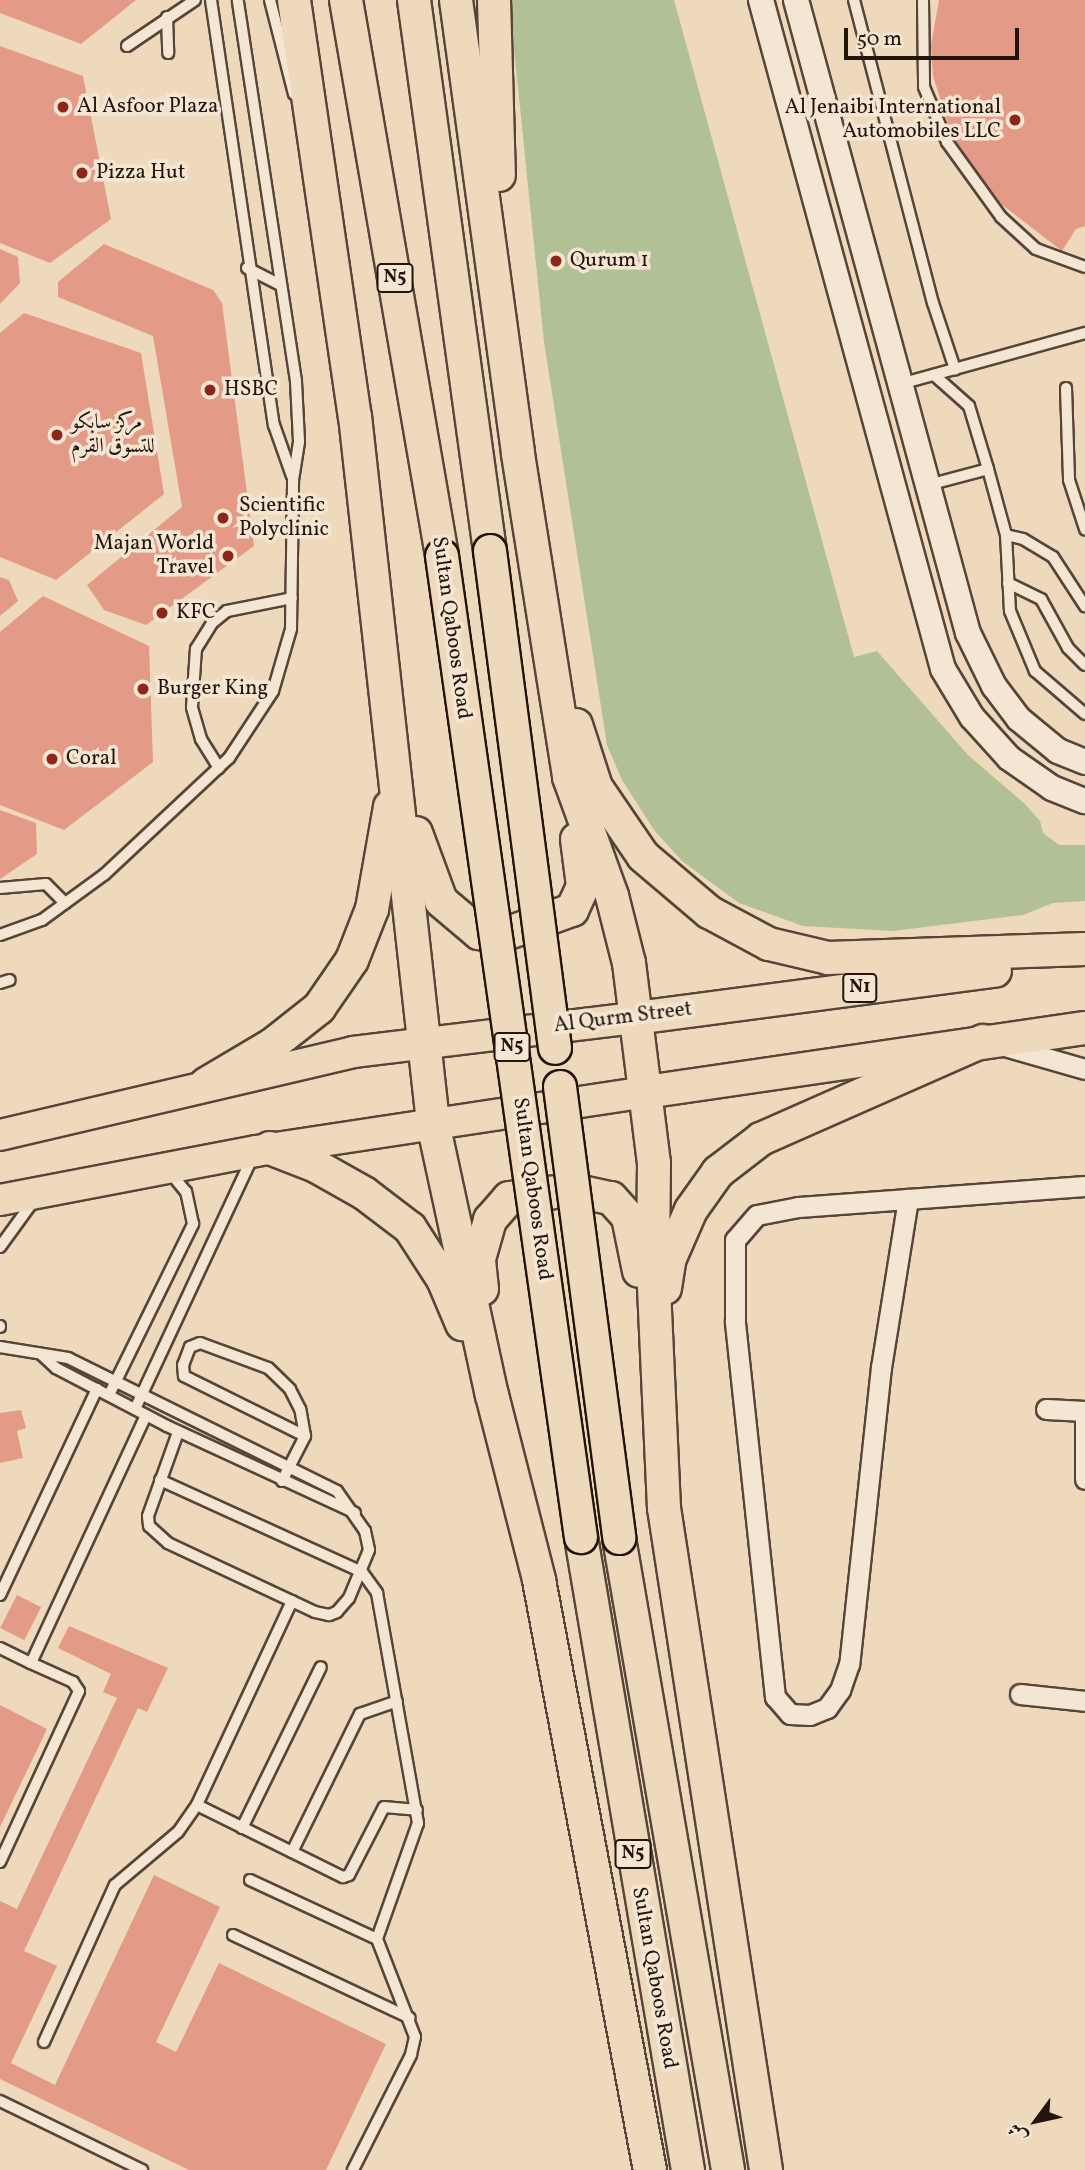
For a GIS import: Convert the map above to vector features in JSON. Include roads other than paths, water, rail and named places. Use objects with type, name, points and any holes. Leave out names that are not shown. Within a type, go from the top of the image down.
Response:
[{"type":"highway","points":[[294,0],[355,416],[397,771],[422,1042],[433,1123],[492,1395],[539,1580],[650,2170]]},
{"type":"highway","name":"Sultan Qaboos Road","points":[[346,0],[442,556],[582,1537],[688,2170]]},
{"type":"highway","name":"Sultan Qaboos Road","points":[[414,0],[491,551],[619,1538],[728,2170]]},
{"type":"highway","points":[[397,771],[441,901],[480,933],[500,936],[572,910],[579,900],[583,886],[569,777],[518,454],[502,313],[456,0]]},
{"type":"highway","points":[[494,0],[502,313]]},
{"type":"highway","points":[[518,454],[577,730],[596,788],[643,856],[668,878],[743,932],[806,955],[854,958],[1085,949]]},
{"type":"highway","points":[[206,1084],[272,1045],[319,1008],[352,960],[372,909],[397,771]]},
{"type":"highway","points":[[569,777],[612,896],[636,1018],[654,1163],[655,1355],[664,1508],[766,2170]]},
{"type":"highway","name":"Al Qurm Street","points":[[636,1018],[1085,959]]},
{"type":"highway","points":[[646,1092],[1085,1028]]},
{"type":"highway","points":[[655,1355],[670,1258],[691,1210],[718,1172],[761,1139],[983,1041]]},
{"type":"highway","points":[[263,1150],[316,1166],[364,1193],[410,1228],[443,1279],[492,1395]]},
{"type":"highway","points":[[492,1395],[479,1259],[490,1220],[509,1198],[572,1190],[611,1199],[628,1217],[655,1355]]},
{"type":"main road","name":"Al Qurm Street","points":[[0,1135],[206,1084],[422,1042],[636,1018]]},
{"type":"main road","points":[[0,1199],[60,1185],[263,1150],[646,1092]]},
{"type":"street","points":[[761,0],[943,669],[972,717],[1009,758],[1052,788],[1085,801]]},
{"type":"street","points":[[796,0],[968,633],[994,686],[1019,719],[1058,751],[1085,762]]},
{"type":"street","points":[[983,1041],[1056,1057],[1085,1069]]},
{"type":"street","points":[[908,1199],[881,1367],[849,1664],[841,1690],[827,1708],[810,1716],[790,1714],[775,1697],[735,1320],[735,1240],[757,1215],[798,1207],[1085,1186]]},
{"type":"street","points":[[1046,1409],[1085,1413],[1085,1479]]},
{"type":"street","points":[[1020,1694],[1085,1701]]},
{"type":"lane","points":[[127,47],[195,0]]},
{"type":"lane","points":[[211,0],[247,268],[274,425],[293,480]]},
{"type":"lane","points":[[0,935],[42,920],[105,874],[219,768],[255,724],[273,691],[290,629],[293,480],[299,441],[296,381],[238,0]]},
{"type":"lane","points":[[270,0],[279,47],[320,175]]},
{"type":"lane","points":[[854,0],[933,303],[955,369]]},
{"type":"lane","points":[[923,0],[924,87],[947,142],[1001,217],[1036,249],[1085,267]]},
{"type":"lane","points":[[167,17],[168,54]]},
{"type":"lane","points":[[247,268],[280,285]]},
{"type":"lane","points":[[901,384],[1085,333]]},
{"type":"lane","points":[[934,375],[969,406],[1006,535],[1010,611],[1035,671],[1085,714]]},
{"type":"lane","points":[[1066,388],[1069,480],[1085,529]]},
{"type":"lane","points":[[928,485],[988,469]]},
{"type":"lane","points":[[1006,535],[1031,542],[1053,557],[1085,606]]},
{"type":"lane","points":[[1008,583],[1041,599],[1068,648],[1085,665]]},
{"type":"lane","points":[[219,768],[201,739],[192,707],[196,649],[212,623],[227,611],[292,598]]},
{"type":"lane","points":[[0,888],[46,884],[65,903]]},
{"type":"lane","points":[[135,1409],[263,1150]]},
{"type":"lane","points":[[109,1395],[193,1224],[186,1192],[165,1167]]},
{"type":"lane","points":[[0,1247],[19,1217],[60,1185]]},
{"type":"lane","points":[[282,1480],[305,1436],[300,1409],[290,1389],[268,1368],[200,1343],[190,1347],[183,1365],[184,1376],[305,1436]]},
{"type":"lane","points":[[0,1348],[62,1356],[337,1491],[355,1513],[369,1550],[349,1598],[329,1615],[292,1601],[157,1535],[149,1525],[148,1516],[178,1432]]},
{"type":"lane","points":[[41,1354],[55,1368],[178,1432],[355,1513]]},
{"type":"lane","points":[[0,1595],[97,1389]]},
{"type":"lane","points":[[31,1662],[146,1415]]},
{"type":"lane","points":[[160,1480],[362,1572],[377,1592],[417,1810],[413,1845],[377,1940]]},
{"type":"lane","points":[[44,2042],[115,1885],[178,1832],[197,1805],[292,1601]]},
{"type":"lane","points":[[0,1648],[73,1682],[79,1690],[0,1862]]},
{"type":"lane","points":[[242,1828],[321,1667]]},
{"type":"lane","points":[[292,1853],[360,1714],[397,1701]]},
{"type":"lane","points":[[197,1805],[337,1875],[349,1875],[384,1807],[417,1810]]},
{"type":"lane","points":[[250,1880],[377,1940],[410,2018],[415,2037],[411,2055],[353,2170]]},
{"type":"lane","points":[[233,1935],[410,2018]]},
{"type":"lane","points":[[0,2101],[142,2170]]},
{"type":"place","name":"Al Asfoor Plaza","points":[[63,107]]},
{"type":"place","name":"Al Jenaibi International Automobiles LLC","points":[[1015,120]]},
{"type":"place","name":"Pizza Hut","points":[[82,173]]},
{"type":"place","name":"Qurum 1","points":[[556,261]]},
{"type":"place","name":"HSBC","points":[[210,390]]},
{"type":"place","name":"مركز سابكو للتسوق القرم","points":[[57,435]]},
{"type":"place","name":"Scientific Polyclinic","points":[[223,518]]},
{"type":"place","name":"Majan World Travel","points":[[228,556]]},
{"type":"place","name":"KFC","points":[[162,613]]},
{"type":"place","name":"Burger King","points":[[143,689]]},
{"type":"place","name":"Coral","points":[[52,759]]}]
